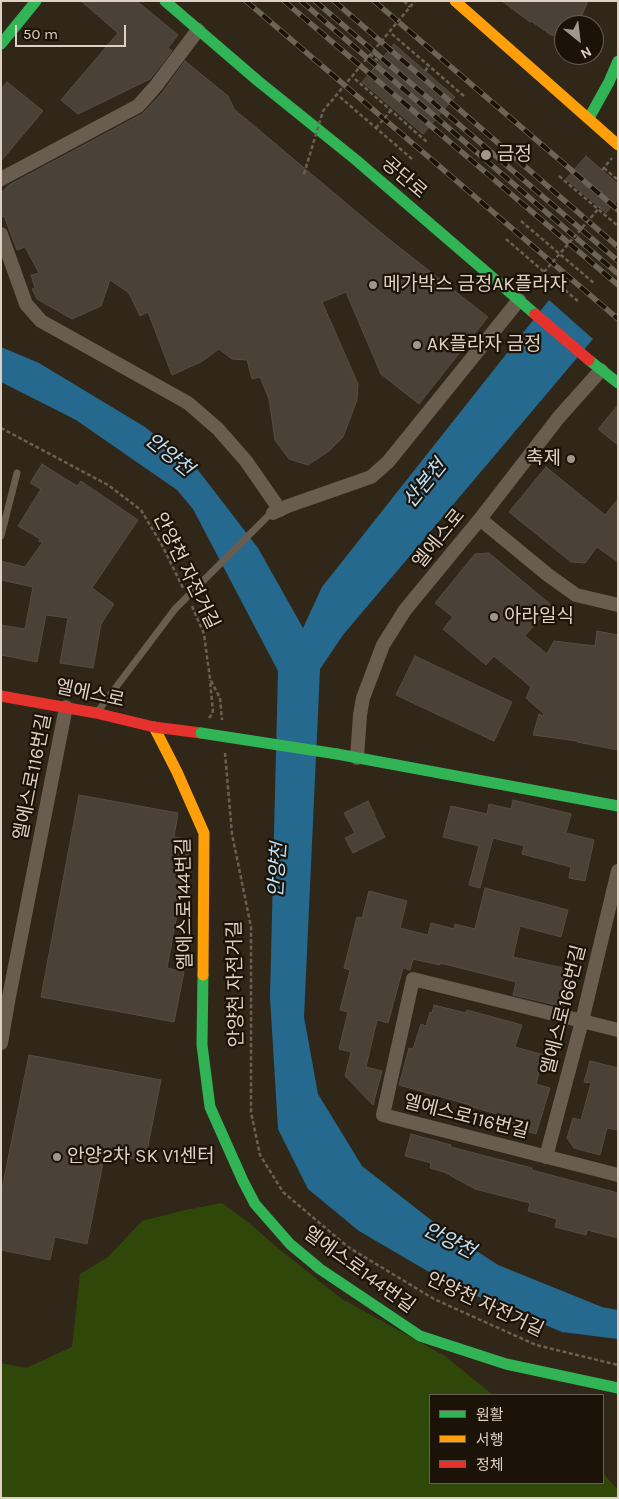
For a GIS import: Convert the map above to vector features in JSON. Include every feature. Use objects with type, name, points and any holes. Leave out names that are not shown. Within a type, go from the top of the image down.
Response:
[{"type":"street","points":[[1,44],[36,1]]},
{"type":"street","name":"공단로","points":[[165,1],[356,160],[618,383]]},
{"type":"street","points":[[455,1],[618,145]]},
{"type":"street","points":[[1,179],[138,106],[155,87],[198,30]]},
{"type":"street","points":[[589,118],[609,82],[618,61]]},
{"type":"street","points":[[1,234],[26,304],[41,321],[188,403],[218,430],[246,461],[274,513],[372,477],[388,462],[520,300]]},
{"type":"street","name":"엘에스로","points":[[1,696],[96,713],[154,727],[201,732],[358,758],[360,715],[363,698],[383,644],[405,610],[480,519],[559,417],[601,370]]},
{"type":"street","points":[[480,519],[548,575],[576,595],[618,604]]},
{"type":"street","name":"엘에스로116번길","points":[[1,1043],[4,1001],[66,707]]},
{"type":"street","name":"엘에스로144번길","points":[[154,727],[177,772],[204,834],[202,1046],[210,1107],[255,1204],[290,1244],[320,1269],[420,1336],[506,1364],[618,1388]]},
{"type":"street","points":[[358,758],[618,806]]},
{"type":"street","name":"엘에스로166번길","points":[[546,1157],[582,1021],[618,871]]},
{"type":"street","name":"엘에스로116번길","points":[[618,1030],[413,979],[383,1115],[618,1175]]},
{"type":"lane","points":[[1,536],[16,473]]},
{"type":"lane","points":[[96,713],[175,609],[274,513]]},
{"type":"path","points":[[404,1],[410,7]]},
{"type":"path","points":[[304,174],[323,111],[415,1]]},
{"type":"path","points":[[392,34],[465,97]]},
{"type":"path","points":[[370,54],[379,62]]},
{"type":"path","points":[[425,71],[429,66]]},
{"type":"path","points":[[355,79],[428,142]]},
{"type":"path","points":[[340,97],[412,159]]},
{"type":"path","points":[[376,128],[392,109]]},
{"type":"path","points":[[604,168],[618,180]]},
{"type":"path","points":[[559,176],[618,226]]},
{"type":"path","points":[[544,272],[599,208]]},
{"type":"path","points":[[521,221],[595,284]]},
{"type":"path","points":[[506,238],[579,302]]},
{"type":"path","name":"안양천 자전거길","points":[[1,428],[108,485],[141,510],[163,547],[183,588]]},
{"type":"path","name":"안양천 자전거길","points":[[191,604],[204,634],[210,679],[220,698],[222,727]]},
{"type":"path","points":[[201,732],[213,713],[210,679]]},
{"type":"path","name":"안양천 자전거길","points":[[224,746],[232,834],[252,927],[251,1112],[260,1155],[283,1192],[348,1247],[434,1299],[536,1345],[618,1365]]},
{"type":"green space","points":[[222,1203],[342,1299],[445,1356],[492,1394],[429,1394],[429,1484],[604,1484],[604,1474],[618,1490],[618,1498],[1,1498],[1,1363],[26,1368],[72,1347],[80,1274],[108,1257],[142,1221]]},
{"type":"water","points":[[549,300],[593,339],[343,635],[320,669],[304,1017],[318,1094],[362,1166],[440,1227],[498,1265],[602,1307],[618,1310],[618,1339],[562,1332],[453,1286],[359,1231],[308,1189],[278,1129],[270,997],[278,671],[193,509],[177,490],[76,420],[1,382],[1,347],[39,363],[145,427],[198,470],[258,548],[303,628],[322,587]]},
{"type":"building","points":[[81,1],[137,1],[178,35],[168,48],[172,51],[150,79],[78,114],[61,100],[118,33]]},
{"type":"building","points":[[502,1],[588,1],[582,15],[554,15],[554,35],[530,22]]},
{"type":"building","points":[[394,44],[455,97],[423,134],[362,82]]},
{"type":"building","points":[[185,61],[228,96],[234,109],[390,240],[488,317],[419,404],[381,374],[346,292],[322,302],[358,384],[357,400],[343,437],[329,451],[308,465],[289,459],[275,440],[269,399],[260,377],[252,379],[247,360],[232,359],[219,349],[201,362],[172,375],[148,312],[140,316],[129,293],[110,280],[101,306],[72,319],[37,299],[32,289],[35,288],[31,275],[39,273],[25,247],[17,250],[4,216],[1,218],[1,193],[9,185],[142,114],[162,93]]},
{"type":"building","points":[[7,82],[43,111],[1,161],[1,89]]},
{"type":"building","points":[[586,156],[618,184],[618,200],[606,213],[566,179]]},
{"type":"building","points":[[618,405],[618,445],[598,429]]},
{"type":"building","points":[[42,464],[77,486],[81,481],[138,520],[92,588],[114,604],[101,624],[93,668],[60,663],[68,618],[46,615],[37,662],[1,655],[1,625],[25,629],[33,587],[1,580],[1,561],[25,567],[42,543],[39,541],[40,539],[18,526],[41,489],[30,483]]},
{"type":"building","points":[[546,467],[605,515],[618,499],[618,562],[597,547],[585,563],[571,562],[509,512]]},
{"type":"building","points":[[489,553],[551,605],[525,636],[547,654],[554,641],[595,646],[597,631],[618,635],[618,750],[577,741],[533,735],[539,714],[543,716],[544,714],[526,698],[531,687],[494,656],[486,665],[443,629],[453,617],[435,603],[475,554]]},
{"type":"building","points":[[415,656],[512,702],[494,741],[396,695]]},
{"type":"building","points":[[79,795],[178,813],[174,837],[191,840],[167,968],[184,972],[174,1022],[41,997]]},
{"type":"building","points":[[513,800],[571,814],[566,833],[594,840],[585,881],[569,878],[571,867],[522,854],[524,846],[493,838],[480,888],[469,885],[479,846],[443,837],[451,806],[487,814],[489,804],[511,809]]},
{"type":"building","points":[[368,801],[385,837],[353,853],[345,838],[355,833],[344,813]]},
{"type":"building","points":[[485,888],[568,910],[561,937],[520,926],[513,957],[572,970],[564,1007],[513,995],[516,982],[440,963],[440,965],[413,959],[410,970],[403,968],[388,1023],[377,1020],[366,1067],[382,1071],[373,1105],[345,1076],[351,1052],[339,1049],[348,1012],[340,1010],[350,970],[344,968],[357,917],[362,918],[369,891],[407,901],[400,928],[428,935],[431,923],[454,929],[455,924],[475,929]]},
{"type":"building","points":[[434,1005],[466,1013],[467,1010],[522,1025],[515,1047],[544,1055],[536,1084],[550,1088],[536,1134],[505,1125],[507,1117],[399,1085],[409,1048],[413,1049],[421,1024],[426,1026]]},
{"type":"building","name":"안양2차 SK V1센터","points":[[29,1055],[161,1080],[145,1161],[105,1153],[87,1244],[55,1237],[50,1260],[1,1250],[1,1194]]},
{"type":"building","points":[[590,1061],[618,1068],[618,1130],[607,1128],[600,1155],[574,1148],[567,1138],[573,1118],[581,1120],[591,1083],[584,1082]]},
{"type":"building","points":[[411,1134],[451,1145],[451,1147],[618,1193],[618,1238],[587,1230],[586,1235],[555,1227],[557,1219],[528,1211],[530,1203],[475,1189],[444,1172],[430,1168],[431,1163],[405,1156]]},
{"type":"railway","points":[[246,1],[618,319]]},
{"type":"railway","points":[[284,1],[618,285]]},
{"type":"railway","points":[[301,1],[618,274]]},
{"type":"railway","points":[[315,1],[618,261]]},
{"type":"railway","points":[[334,1],[618,247]]},
{"type":"railway","points":[[374,1],[618,210]]},
{"type":"traffic: fast","points":[[1,44],[36,1]]},
{"type":"traffic: fast","points":[[165,1],[258,81],[356,160],[535,314]]},
{"type":"traffic: fast","points":[[589,118],[609,82],[618,61]]},
{"type":"traffic: fast","points":[[589,360],[618,383]]},
{"type":"traffic: fast","points":[[201,733],[337,754]]},
{"type":"traffic: fast","points":[[337,754],[618,806]]},
{"type":"traffic: fast","points":[[203,975],[202,1045],[210,1107],[255,1204],[290,1244],[320,1269],[420,1336],[506,1364],[618,1388]]},
{"type":"traffic: slow","points":[[455,1],[618,145]]},
{"type":"traffic: slow","points":[[154,727],[177,772],[204,833],[203,975]]},
{"type":"traffic: jam","points":[[535,314],[589,360]]},
{"type":"traffic: jam","points":[[1,696],[96,713],[154,727],[201,733]]},
{"type":"place","name":"금정","points":[[486,155]]},
{"type":"place","name":"메가박스 금정AK플라자","points":[[373,285]]},
{"type":"place","name":"AK플라자 금정","points":[[417,345]]},
{"type":"place","name":"축제","points":[[571,459]]},
{"type":"place","name":"아라일식","points":[[494,617]]},
{"type":"place","name":"안양2차 SK V1센터","points":[[57,1157]]},
{"type":"water label","name":"안양천","points":[[169,455]]},
{"type":"water label","name":"산본천","points":[[425,484]]},
{"type":"water label","name":"안양천","points":[[278,870]]},
{"type":"water label","name":"안양천","points":[[449,1241]]}]
